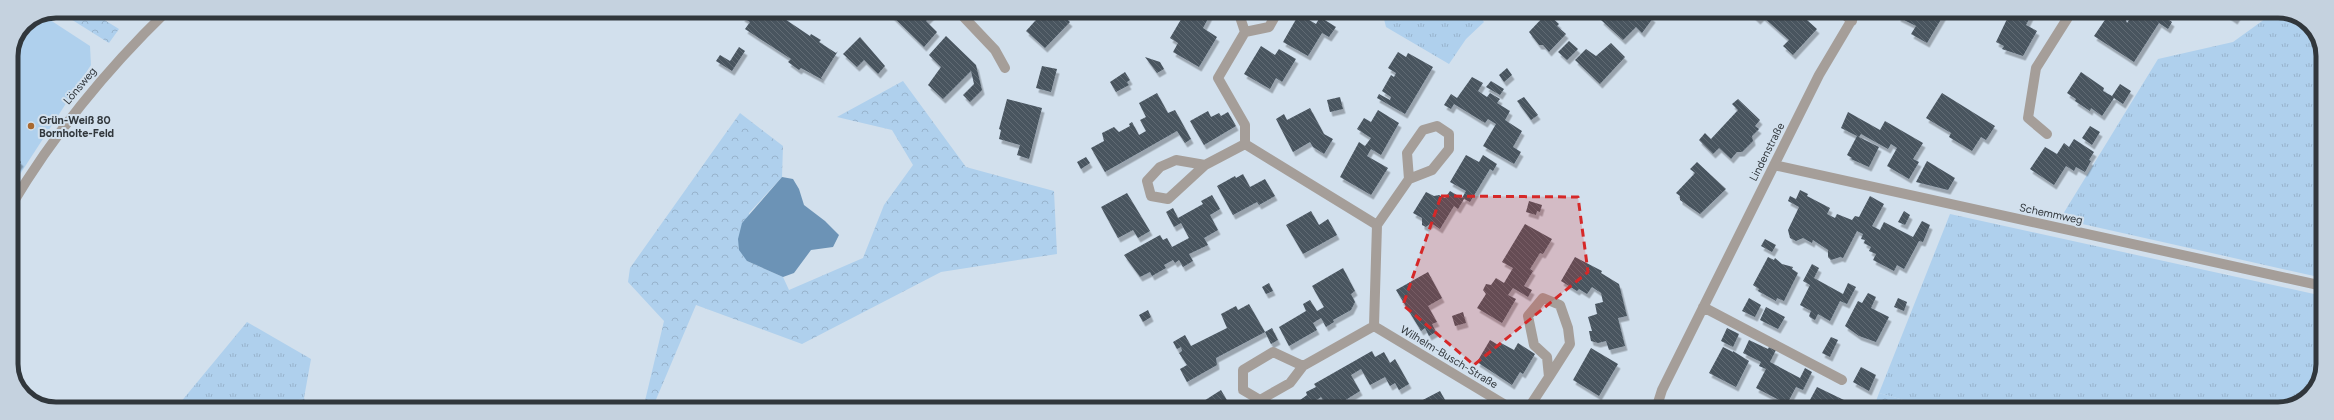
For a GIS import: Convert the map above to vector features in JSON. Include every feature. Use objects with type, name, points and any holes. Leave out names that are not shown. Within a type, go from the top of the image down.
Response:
[{"type":"street","name":"Lönsweg","points":[[18,195],[68,120],[121,56],[160,18]]},
{"type":"street","points":[[965,18],[995,50],[1005,68]]},
{"type":"street","points":[[1240,18],[1245,32]]},
{"type":"street","points":[[1245,144],[1245,125],[1218,78],[1245,32],[1269,27],[1274,18]]},
{"type":"street","points":[[1848,18],[1852,21]]},
{"type":"street","name":"Lindenstraße","points":[[1658,402],[1662,390],[1703,306],[1819,75],[1854,18]]},
{"type":"street","points":[[2046,134],[2028,118],[2036,68],[2068,18]]},
{"type":"street","points":[[1303,366],[1273,352],[1243,370],[1243,390],[1260,400],[1290,383],[1303,366],[1374,326],[1377,225],[1409,179],[1432,170],[1449,149],[1449,134],[1437,126],[1423,130],[1407,153],[1409,179]]},
{"type":"street","points":[[1205,165],[1176,160],[1160,167],[1147,181],[1150,196],[1168,199],[1205,165],[1245,144]]},
{"type":"street","points":[[1245,144],[1377,225]]},
{"type":"street","name":"Schemmweg","points":[[1774,165],[2316,284]]},
{"type":"street","points":[[1533,402],[1549,377],[1570,344],[1568,328],[1560,305],[1543,298],[1528,316],[1534,345],[1547,357],[1549,377]]},
{"type":"street","points":[[1703,306],[1842,380]]},
{"type":"street","name":"Wilhelm-Busch-Straße","points":[[1374,326],[1500,402]]},
{"type":"highlighted area","points":[[1441,196],[1578,197],[1588,272],[1474,365],[1403,305]]},
{"type":"green space","points":[[69,18],[101,18],[119,29],[109,43]]},
{"type":"green space","points":[[1384,18],[1481,18],[1484,22],[1466,39],[1449,64],[1386,27]]},
{"type":"green space","points":[[2266,18],[2283,18],[2295,22],[2301,26],[2310,35],[2315,46],[2316,276],[2060,219],[2158,59],[2233,42]]},
{"type":"green space","name":"Grün-Weiß 80 Bornholte-Feld","points":[[49,19],[90,46],[91,65],[18,177],[18,56],[24,35],[35,24]]},
{"type":"green space","points":[[903,81],[966,167],[1054,191],[1057,254],[941,272],[802,344],[696,305],[655,402],[645,402],[664,321],[628,282],[630,268],[740,113],[783,146],[782,177],[749,213],[747,261],[783,277],[789,290],[863,258],[884,205],[913,165],[892,130],[837,117]]},
{"type":"green space","points":[[1950,214],[2316,294],[2315,374],[2308,387],[2303,392],[2297,397],[2283,402],[1911,402],[1879,393]]},
{"type":"green space","points":[[247,322],[311,359],[304,398],[293,402],[181,402]]},
{"type":"green space","points":[[1879,393],[1911,402],[1876,402]]},
{"type":"green space","points":[[304,398],[305,402],[293,402]]},
{"type":"shaded area","points":[[782,177],[793,179],[799,189],[804,205],[825,221],[839,235],[833,247],[811,250],[794,273],[783,277],[747,261],[739,250],[738,239],[742,223]]},
{"type":"building","points":[[744,18],[783,18],[810,36],[811,34],[821,40],[819,42],[836,53],[838,51],[821,78],[823,80],[801,68],[799,70],[788,62],[791,59],[745,29],[750,22]]},
{"type":"building","points":[[894,18],[929,18],[926,21],[937,32],[924,47]]},
{"type":"building","points":[[1038,18],[1066,18],[1070,22],[1045,48],[1026,31]]},
{"type":"building","points":[[1182,18],[1208,18],[1203,28],[1217,37],[1199,67],[1173,52],[1178,43],[1170,38]]},
{"type":"building","points":[[1297,18],[1306,18],[1316,24],[1319,18],[1322,18],[1336,27],[1329,37],[1322,33],[1308,56],[1283,42]]},
{"type":"building","points":[[1542,18],[1552,18],[1559,24],[1557,26],[1566,34],[1549,52],[1543,45],[1539,45],[1529,32]]},
{"type":"building","points":[[1603,18],[1653,18],[1642,33],[1636,27],[1623,40],[1601,20]]},
{"type":"building","points":[[1764,18],[1805,18],[1817,29],[1793,55],[1783,46],[1789,40]]},
{"type":"building","points":[[1900,18],[1942,18],[1927,43],[1911,34],[1916,26]]},
{"type":"building","points":[[2008,18],[2030,18],[2026,25],[2037,31],[2023,56],[2002,49],[2004,46],[1996,42]]},
{"type":"building","points":[[2106,18],[2125,18],[2127,23],[2130,18],[2166,18],[2172,22],[2168,29],[2159,23],[2134,62],[2094,36]]},
{"type":"building","points":[[946,36],[976,65],[982,90],[970,102],[963,95],[974,84],[971,71],[943,99],[928,85],[941,67],[929,55]]},
{"type":"building","points":[[860,37],[885,66],[878,74],[864,60],[857,67],[843,54]]},
{"type":"building","points":[[1569,41],[1578,49],[1567,60],[1558,52]]},
{"type":"building","points":[[1611,43],[1625,57],[1600,84],[1575,60],[1586,49],[1596,56]]},
{"type":"building","points":[[1261,46],[1275,55],[1279,49],[1296,59],[1282,82],[1276,78],[1270,89],[1244,74]]},
{"type":"building","points":[[739,47],[745,51],[732,71],[716,61],[720,55],[730,61]]},
{"type":"building","points":[[1398,52],[1406,57],[1408,53],[1433,67],[1405,114],[1377,98],[1379,94],[1390,100],[1391,97],[1382,91],[1391,75],[1394,77],[1396,73],[1388,68]]},
{"type":"building","points":[[1145,57],[1160,62],[1164,69],[1157,73]]},
{"type":"building","points":[[1042,66],[1057,69],[1051,92],[1036,88]]},
{"type":"building","points":[[1507,68],[1512,75],[1504,82],[1499,75]]},
{"type":"building","points":[[1125,72],[1130,80],[1127,82],[1129,85],[1116,92],[1110,82]]},
{"type":"building","points":[[2081,72],[2104,88],[2103,91],[2112,96],[2120,84],[2131,91],[2123,104],[2114,98],[2102,116],[2091,108],[2090,111],[2075,101],[2076,99],[2067,93]]},
{"type":"building","points":[[1472,77],[1483,83],[1478,91],[1487,97],[1490,93],[1500,99],[1497,103],[1510,111],[1505,120],[1522,131],[1513,147],[1521,152],[1514,164],[1483,146],[1496,124],[1488,119],[1485,123],[1454,104],[1451,109],[1444,105],[1451,94],[1457,98]]},
{"type":"building","points":[[1491,81],[1504,89],[1500,95],[1486,87]]},
{"type":"building","points":[[1157,93],[1168,113],[1175,110],[1191,139],[1185,143],[1177,131],[1105,172],[1091,148],[1104,141],[1102,133],[1114,127],[1119,132],[1130,126],[1129,124],[1132,122],[1139,135],[1146,131],[1140,120],[1146,117],[1139,103]]},
{"type":"building","points":[[1942,93],[1995,126],[1986,140],[1981,137],[1972,151],[1949,137],[1951,133],[1926,118]]},
{"type":"building","points":[[1340,97],[1343,109],[1330,112],[1327,100]]},
{"type":"building","points":[[1524,97],[1538,115],[1531,120],[1517,101]]},
{"type":"building","points":[[1007,99],[1042,108],[1029,159],[1017,155],[1020,145],[999,139],[1001,130],[999,129]]},
{"type":"building","points":[[1738,99],[1760,120],[1755,126],[1759,129],[1752,136],[1753,141],[1742,152],[1737,152],[1731,159],[1719,148],[1713,154],[1699,140],[1705,133],[1711,139],[1738,110],[1732,104]]},
{"type":"building","points":[[1310,108],[1324,134],[1333,139],[1324,154],[1313,147],[1310,142],[1293,152],[1276,119],[1284,114],[1287,120]]},
{"type":"building","points":[[1378,110],[1399,123],[1381,155],[1371,149],[1367,156],[1388,168],[1371,195],[1340,177],[1359,142],[1365,146],[1371,138],[1357,129],[1364,118],[1371,122]]},
{"type":"building","points":[[1208,111],[1211,117],[1219,113],[1221,116],[1228,112],[1236,126],[1204,145],[1190,121]]},
{"type":"building","points":[[1848,112],[1880,130],[1885,121],[1923,143],[1913,159],[1919,162],[1909,179],[1887,166],[1897,148],[1891,144],[1888,149],[1861,134],[1859,137],[1879,147],[1869,167],[1851,159],[1852,158],[1847,155],[1857,136],[1841,128]]},
{"type":"building","points":[[2090,126],[2100,132],[2092,145],[2082,138]]},
{"type":"building","points":[[2074,139],[2094,152],[2089,160],[2091,161],[2085,172],[2076,167],[2074,171],[2066,166],[2054,185],[2030,169],[2045,147],[2057,154],[2064,143],[2069,147]]},
{"type":"building","points":[[1466,155],[1479,162],[1483,155],[1497,164],[1493,171],[1490,169],[1470,202],[1464,199],[1458,209],[1454,206],[1440,229],[1431,223],[1426,227],[1422,225],[1422,218],[1413,213],[1426,192],[1434,196],[1439,195],[1445,198],[1450,191],[1462,198],[1466,191],[1450,182]]},
{"type":"building","points":[[1086,157],[1090,163],[1081,169],[1077,162]]},
{"type":"building","points":[[18,159],[21,162],[18,166]]},
{"type":"building","points":[[1927,161],[1955,178],[1948,190],[1916,182]]},
{"type":"building","points":[[1697,162],[1726,189],[1700,214],[1680,200],[1680,196],[1676,193],[1695,173],[1690,169]]},
{"type":"building","points":[[1243,174],[1250,187],[1265,179],[1275,196],[1259,205],[1257,202],[1233,215],[1217,186],[1235,176],[1236,178]]},
{"type":"building","points":[[1800,190],[1808,194],[1807,196],[1830,208],[1827,214],[1835,218],[1837,214],[1852,220],[1855,216],[1859,217],[1870,196],[1884,204],[1872,226],[1880,230],[1884,222],[1913,237],[1922,221],[1930,225],[1923,242],[1919,241],[1904,269],[1897,265],[1894,271],[1873,260],[1876,254],[1869,251],[1871,247],[1864,243],[1865,240],[1861,239],[1863,234],[1857,231],[1843,258],[1840,257],[1831,260],[1828,257],[1828,250],[1813,240],[1812,243],[1803,238],[1796,241],[1790,238],[1788,230],[1799,207],[1788,201],[1790,196],[1796,199]]},
{"type":"building","points":[[1127,193],[1150,231],[1138,238],[1133,230],[1118,238],[1101,207]]},
{"type":"building","points":[[1212,195],[1220,209],[1210,215],[1218,230],[1204,238],[1208,245],[1189,254],[1193,261],[1183,267],[1179,260],[1175,263],[1173,260],[1164,265],[1166,268],[1152,276],[1150,272],[1140,277],[1124,255],[1160,235],[1163,240],[1167,238],[1172,247],[1189,238],[1181,223],[1174,227],[1166,212],[1173,208],[1178,218],[1203,204],[1201,201]]},
{"type":"building","points":[[1529,201],[1542,205],[1540,212],[1537,211],[1536,215],[1526,212]]},
{"type":"building","points":[[1311,211],[1319,225],[1328,219],[1337,235],[1303,254],[1286,225]]},
{"type":"building","points":[[1904,211],[1910,215],[1905,225],[1898,222]]},
{"type":"building","points":[[1525,224],[1552,239],[1543,254],[1540,253],[1530,269],[1533,271],[1524,286],[1532,290],[1528,297],[1513,288],[1508,295],[1516,299],[1502,323],[1477,308],[1486,294],[1483,290],[1486,284],[1491,285],[1496,278],[1504,283],[1513,268],[1502,262]]},
{"type":"building","points":[[1765,239],[1776,245],[1772,252],[1761,246]]},
{"type":"building","points":[[1575,257],[1602,271],[1601,273],[1619,284],[1627,316],[1618,318],[1625,346],[1609,350],[1606,341],[1598,343],[1591,341],[1589,331],[1592,331],[1588,317],[1597,314],[1595,304],[1603,302],[1601,293],[1592,287],[1587,294],[1579,289],[1577,291],[1561,281]]},
{"type":"building","points":[[1768,257],[1774,260],[1775,258],[1782,264],[1793,267],[1792,269],[1798,273],[1784,301],[1777,298],[1776,301],[1758,291],[1759,289],[1753,285]]},
{"type":"building","points":[[1812,264],[1819,268],[1814,278],[1843,294],[1848,283],[1856,287],[1847,304],[1840,301],[1830,321],[1818,314],[1815,320],[1811,318],[1809,316],[1811,311],[1800,305],[1810,285],[1803,281]]},
{"type":"building","points":[[1343,268],[1355,291],[1351,294],[1355,302],[1351,310],[1333,320],[1334,322],[1326,327],[1321,318],[1313,323],[1317,330],[1289,346],[1279,327],[1306,311],[1303,304],[1310,300],[1317,311],[1324,307],[1312,286]]},
{"type":"building","points":[[1428,272],[1442,298],[1428,306],[1437,322],[1432,324],[1436,332],[1429,336],[1425,328],[1421,331],[1396,290]]},
{"type":"building","points":[[1269,283],[1273,291],[1266,294],[1262,287]]},
{"type":"building","points":[[1868,293],[1876,297],[1871,308],[1889,317],[1876,342],[1859,336],[1845,326],[1858,301],[1862,303]]},
{"type":"building","points":[[1749,298],[1761,305],[1755,317],[1742,311]]},
{"type":"building","points":[[1898,298],[1907,302],[1904,311],[1894,307]]},
{"type":"building","points":[[1249,304],[1265,332],[1216,358],[1217,365],[1187,382],[1180,369],[1187,365],[1179,353],[1182,351],[1181,347],[1177,349],[1173,342],[1185,335],[1191,346],[1227,328],[1221,314],[1236,306],[1238,310]]},
{"type":"building","points":[[1766,307],[1785,317],[1778,329],[1760,320]]},
{"type":"building","points":[[1148,310],[1151,317],[1143,322],[1139,315]]},
{"type":"building","points":[[1463,312],[1466,323],[1455,326],[1452,316]]},
{"type":"building","points":[[1272,328],[1278,340],[1271,344],[1265,332]]},
{"type":"building","points":[[1727,328],[1739,334],[1733,347],[1721,341]]},
{"type":"building","points":[[1831,337],[1838,340],[1830,357],[1822,353]]},
{"type":"building","points":[[1490,340],[1500,346],[1501,343],[1514,350],[1518,343],[1535,354],[1523,374],[1520,372],[1512,385],[1477,362]]},
{"type":"building","points":[[1749,340],[1768,349],[1769,347],[1776,350],[1770,362],[1800,378],[1805,368],[1812,372],[1803,390],[1796,387],[1788,402],[1783,402],[1756,388],[1766,369],[1759,366],[1761,362],[1743,353]]},
{"type":"building","points":[[1723,347],[1733,351],[1749,361],[1736,387],[1709,373]]},
{"type":"building","points":[[1591,348],[1618,364],[1599,396],[1573,380]]},
{"type":"building","points":[[1372,351],[1375,357],[1384,352],[1390,363],[1395,359],[1409,384],[1399,390],[1395,383],[1390,386],[1385,377],[1370,385],[1361,369],[1351,375],[1360,391],[1342,402],[1324,402],[1321,397],[1314,402],[1298,402],[1307,395],[1306,392],[1316,387],[1314,384]]},
{"type":"building","points":[[1861,367],[1876,375],[1869,391],[1853,382]]},
{"type":"building","points":[[1817,387],[1847,402],[1809,402]]},
{"type":"building","points":[[1221,390],[1228,402],[1202,402]]},
{"type":"building","points":[[1440,391],[1446,402],[1419,402]]},
{"type":"place","name":"Grün-Weiß 80 Bornholte-Feld","points":[[31,126]]}]
